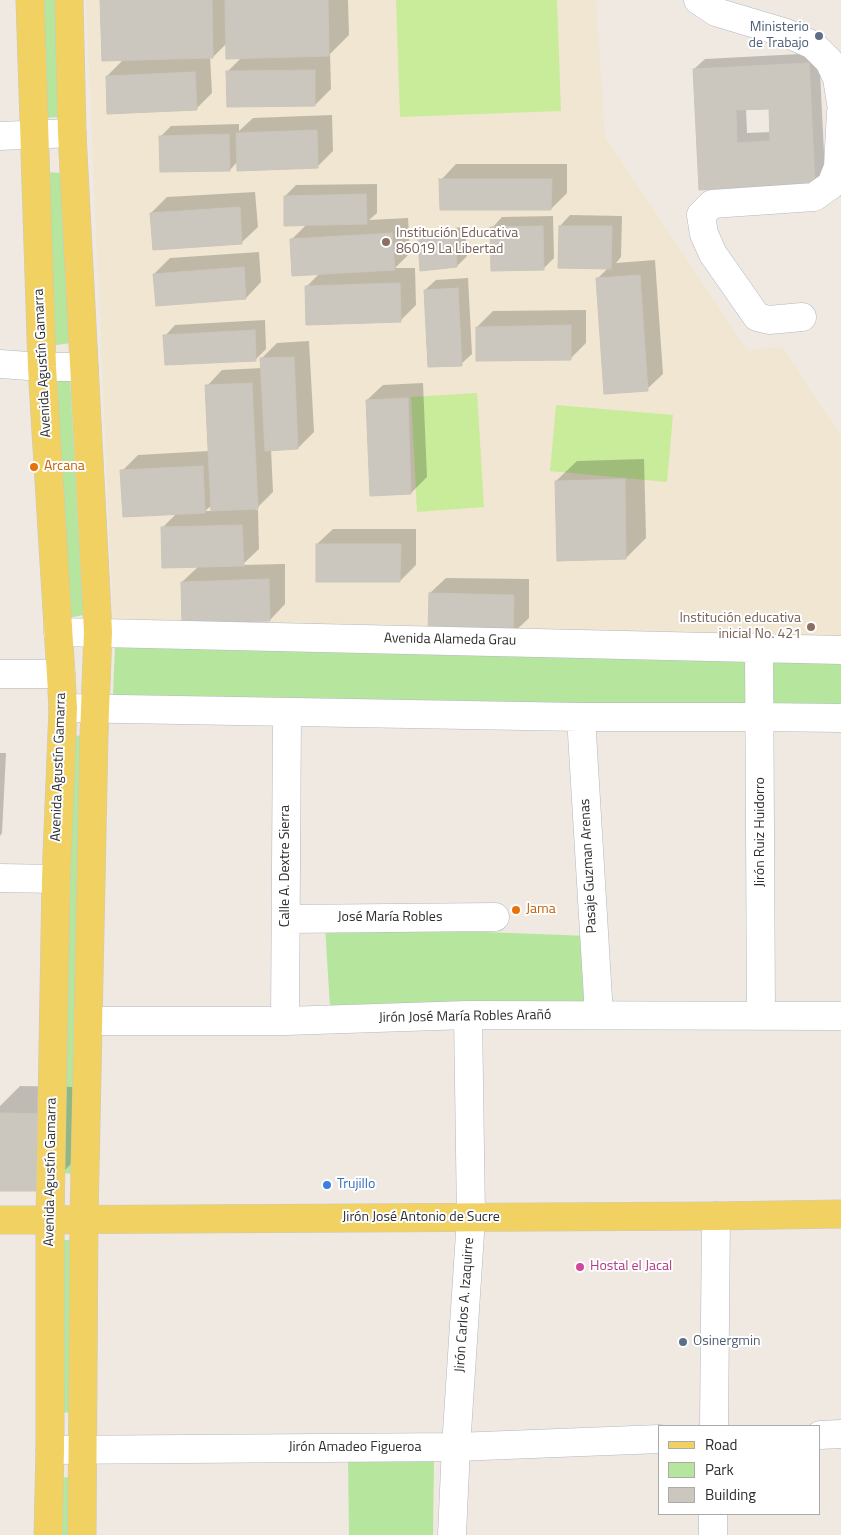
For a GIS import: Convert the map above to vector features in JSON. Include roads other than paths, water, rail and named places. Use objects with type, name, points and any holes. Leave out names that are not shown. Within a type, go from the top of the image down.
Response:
[{"type":"main road","name":"Avenida Agustín Gamarra","points":[[30,0],[42,367],[63,708],[56,879],[50,1219],[48,1535]]},
{"type":"main road","points":[[69,0],[72,133],[98,632],[84,1219],[82,1535]]},
{"type":"main road","name":"Jirón José Antonio de Sucre","points":[[0,1220],[841,1214]]},
{"type":"street","points":[[698,0],[716,12],[786,33],[813,45],[829,61],[837,78],[841,103]]},
{"type":"street","points":[[802,316],[769,320],[757,317],[713,254],[704,234],[701,215],[712,204],[814,197],[831,185],[838,167],[841,112]]},
{"type":"street","points":[[0,136],[72,133]]},
{"type":"street","points":[[0,364],[84,367]]},
{"type":"street","name":"Avenida Alameda Grau","points":[[58,632],[841,650]]},
{"type":"street","name":"Jirón Ruiz Huidorro","points":[[759,647],[761,1016]]},
{"type":"street","points":[[0,674],[62,674]]},
{"type":"street","points":[[63,708],[581,717],[841,718]]},
{"type":"street","name":"Calle A. Dextre Sierra","points":[[285,1021],[287,712]]},
{"type":"street","name":"Pasaje Guzman Arenas","points":[[581,717],[598,1015]]},
{"type":"street","points":[[0,878],[56,879]]},
{"type":"street","name":"José María Robles","points":[[286,919],[494,917]]},
{"type":"street","name":"Jirón José María Robles Arañó","points":[[89,1021],[285,1021],[468,1015],[841,1016]]},
{"type":"street","name":"Jirón Carlos A. Izaquirre","points":[[452,1535],[471,1218],[468,1015]]},
{"type":"street","points":[[714,1425],[716,1216]]},
{"type":"street","points":[[821,1435],[841,1434]]},
{"type":"street","name":"Jirón Amadeo Figueroa","points":[[50,1450],[456,1447],[658,1439]]},
{"type":"street","points":[[713,1515],[713,1535]]},
{"type":"place","name":"Ministerio de Trabajo","points":[[819,36]]},
{"type":"place","name":"Institución Educativa 86019 La Libertad","points":[[386,242]]},
{"type":"place","name":"Arcana","points":[[34,467]]},
{"type":"place","name":"Institución educativa inicial No. 421","points":[[811,627]]},
{"type":"place","name":"Jama","points":[[516,910]]},
{"type":"place","name":"Trujillo","points":[[327,1185]]},
{"type":"place","name":"Hostal el Jacal","points":[[580,1267]]},
{"type":"place","name":"Osinergmin","points":[[683,1342]]}]
